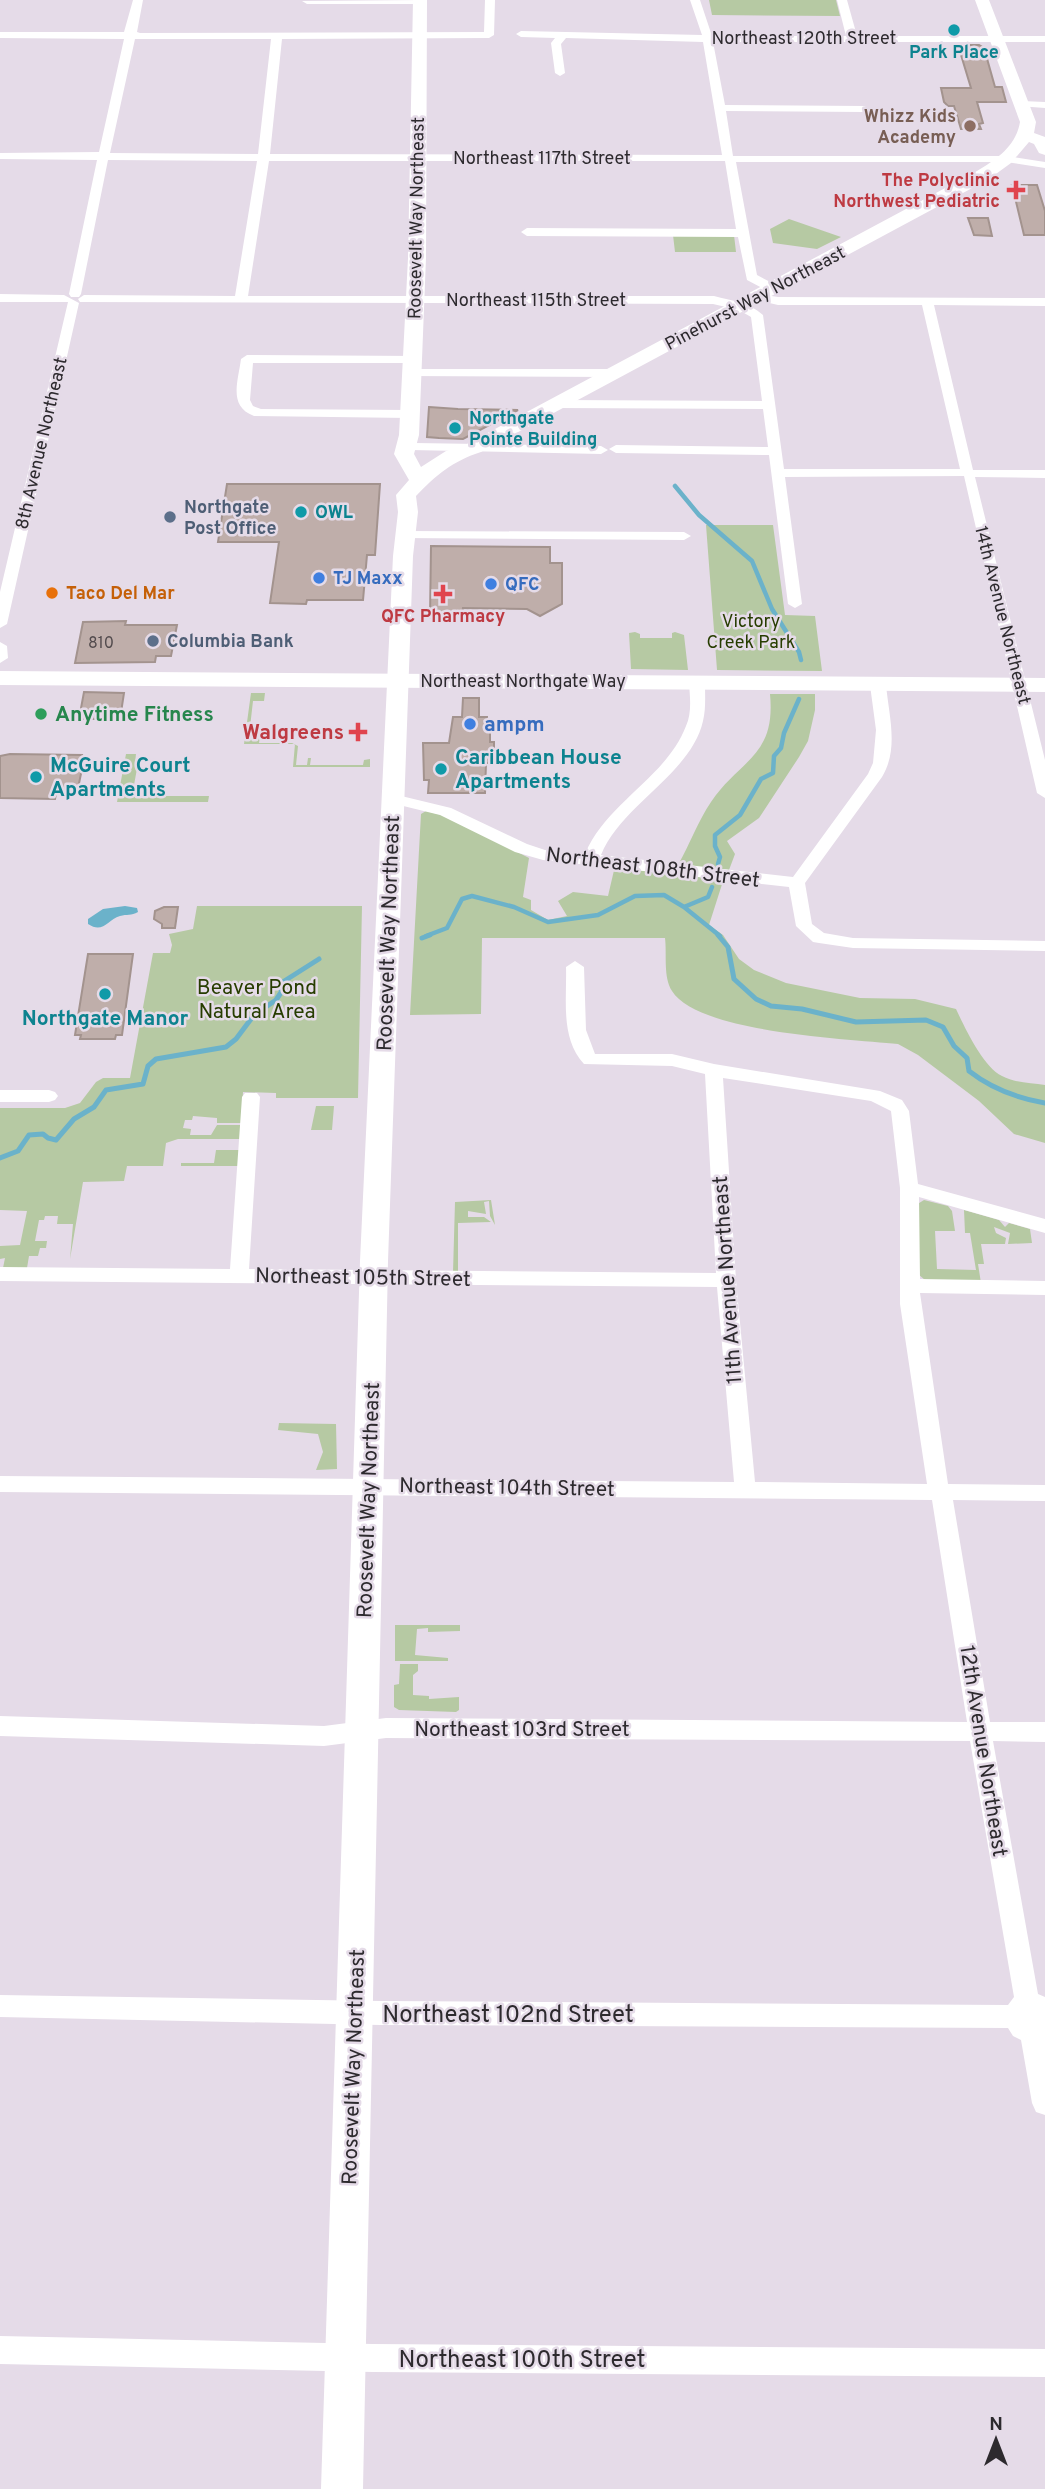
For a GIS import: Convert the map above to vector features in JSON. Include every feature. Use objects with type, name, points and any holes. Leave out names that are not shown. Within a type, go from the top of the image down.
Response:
[{"type":"main road","points":[[982,0],[1024,110],[1025,135],[1041,141],[1045,150]]},
{"type":"main road","name":"Roosevelt Way Northeast","points":[[412,441],[410,414],[421,1]]},
{"type":"main road","name":"Pinehurst Way Northeast","points":[[426,479],[474,448],[983,175],[1006,159],[1025,135]]},
{"type":"main road","points":[[412,441],[426,479]]},
{"type":"main road","name":"Roosevelt Way Northeast","points":[[341,2489],[374,1279],[398,680],[408,512],[426,479]]},
{"type":"main road","name":"Northeast Northgate Way","points":[[0,678],[1032,685]]},
{"type":"street","name":"8th Avenue Northeast","points":[[0,624],[138,0]]},
{"type":"street","points":[[0,35],[489,35],[490,0]]},
{"type":"street","points":[[695,0],[707,38],[752,279],[751,299],[757,315],[795,604]]},
{"type":"street","points":[[842,0],[852,38]]},
{"type":"street","points":[[307,1],[421,1]]},
{"type":"street","name":"Northeast 120th Street","points":[[521,34],[562,37],[1045,39]]},
{"type":"street","points":[[241,299],[263,158],[277,36]]},
{"type":"street","points":[[560,73],[556,44],[562,37]]},
{"type":"street","points":[[1024,110],[1045,105]]},
{"type":"street","points":[[719,108],[864,109]]},
{"type":"street","points":[[1024,110],[1045,113]]},
{"type":"street","name":"Northeast 117th Street","points":[[0,156],[1006,159],[1045,165]]},
{"type":"street","points":[[527,232],[744,233]]},
{"type":"street","name":"Northeast 115th Street","points":[[0,298],[1045,302]]},
{"type":"street","name":"14th Avenue Northeast","points":[[927,302],[968,473],[1032,685],[1045,793]]},
{"type":"street","points":[[410,414],[259,413],[248,409],[243,400],[247,359],[613,373]]},
{"type":"street","points":[[558,404],[768,405]]},
{"type":"street","points":[[412,441],[474,448],[774,451]]},
{"type":"street","points":[[778,473],[1045,474]]},
{"type":"street","points":[[405,534],[684,536]]},
{"type":"street","points":[[0,646],[0,657]]},
{"type":"street","points":[[591,859],[601,836],[674,757],[690,734],[696,716],[697,683]]},
{"type":"street","points":[[878,685],[884,737],[879,769],[797,883],[804,926],[819,938],[871,944],[1045,946]]},
{"type":"street","name":"Northeast 108th Street","points":[[393,799],[445,811],[531,852],[797,883]]},
{"type":"street","points":[[575,967],[578,1042],[583,1055],[590,1060],[617,1062],[660,1059],[874,1095],[896,1104]]},
{"type":"street","name":"11th Avenue Northeast","points":[[714,1070],[726,1280],[745,1490]]},
{"type":"street","points":[[0,1096],[49,1096]]},
{"type":"street","points":[[239,1275],[251,1097]]},
{"type":"street","name":"12th Avenue Northeast","points":[[896,1104],[900,1111],[909,1188],[910,1286],[934,1472],[940,1492],[1006,1891],[1033,2017],[1045,2103]]},
{"type":"street","points":[[909,1188],[1045,1226]]},
{"type":"street","name":"Northeast 105th Street","points":[[0,1274],[726,1280]]},
{"type":"street","points":[[910,1286],[1045,1288]]},
{"type":"street","name":"Northeast 104th Street","points":[[0,1484],[369,1485],[1045,1493]]},
{"type":"street","name":"Northeast 103rd Street","points":[[0,1726],[290,1733],[316,1736],[422,1728],[1045,1732]]},
{"type":"street","name":"Northeast 102nd Street","points":[[0,2006],[355,2013],[1033,2017]]},
{"type":"street","name":"Northeast 100th Street","points":[[0,2350],[295,2357],[1045,2363]]},
{"type":"green space","points":[[709,0],[836,0],[840,16],[712,15]]},
{"type":"green space","points":[[789,219],[841,237],[817,249],[773,243],[770,229]]},
{"type":"green space","points":[[673,235],[734,235],[736,252],[675,252]]},
{"type":"green space","name":"Victory Creek Park","points":[[706,525],[773,525],[785,615],[815,616],[822,671],[717,670]]},
{"type":"green space","points":[[675,632],[684,635],[688,670],[631,669],[629,633],[640,634],[640,638],[672,638],[672,633]]},
{"type":"green space","points":[[251,693],[265,693],[264,701],[253,701],[249,736],[260,736],[259,743],[294,744],[244,744]]},
{"type":"green space","points":[[770,694],[815,694],[815,710],[808,741],[759,818],[727,841],[735,854],[729,870],[678,865],[711,802],[762,745],[770,715]]},
{"type":"green space","points":[[295,744],[298,746],[296,765],[307,765],[308,758],[311,758],[310,765],[363,765],[364,760],[370,759],[370,767],[293,767]]},
{"type":"green space","points":[[126,754],[136,754],[135,763],[138,763],[132,796],[209,796],[208,802],[117,802]]},
{"type":"green space","points":[[426,811],[446,816],[529,858],[523,897],[531,900],[531,910],[548,920],[567,916],[558,901],[573,892],[608,896],[615,866],[724,878],[709,925],[723,935],[739,959],[754,970],[786,983],[860,998],[915,999],[956,1009],[975,1046],[995,1071],[1012,1080],[1045,1085],[1045,1143],[1014,1134],[979,1101],[918,1055],[898,1044],[812,1036],[742,1025],[711,1016],[687,1005],[669,985],[665,938],[482,938],[481,1014],[410,1015],[421,814]]},
{"type":"green space","name":"Beaver Pond Natural Area","points":[[197,906],[362,906],[358,1098],[276,1098],[276,1093],[243,1092],[241,1123],[217,1123],[217,1118],[193,1116],[192,1120],[185,1120],[183,1128],[191,1129],[190,1135],[211,1135],[217,1125],[241,1125],[241,1139],[178,1139],[166,1143],[163,1166],[127,1166],[124,1181],[83,1182],[70,1259],[73,1224],[57,1224],[58,1216],[45,1216],[44,1220],[39,1220],[35,1241],[47,1241],[46,1248],[40,1248],[38,1256],[29,1256],[27,1268],[3,1268],[5,1258],[0,1259],[0,1246],[20,1245],[27,1211],[0,1210],[0,1108],[65,1108],[80,1103],[96,1082],[103,1078],[130,1078],[153,953],[170,953],[172,945],[169,934],[193,929]]},
{"type":"green space","points":[[316,1106],[334,1106],[332,1130],[311,1130]]},
{"type":"green space","points":[[216,1150],[241,1150],[240,1166],[181,1166],[181,1163],[214,1163]]},
{"type":"green space","points":[[491,1200],[495,1225],[490,1216],[489,1201],[484,1202],[486,1214],[468,1211],[468,1217],[484,1217],[491,1222],[458,1223],[458,1272],[453,1273],[455,1202]]},
{"type":"green space","points":[[924,1200],[948,1206],[952,1211],[955,1231],[935,1231],[937,1269],[976,1270],[970,1233],[965,1233],[964,1210],[999,1220],[1005,1227],[1009,1223],[1030,1229],[1032,1243],[1008,1244],[1010,1233],[994,1227],[996,1233],[1006,1238],[1005,1244],[981,1244],[984,1264],[978,1264],[981,1283],[925,1280],[918,1274],[916,1205]]},
{"type":"green space","points":[[279,1423],[336,1424],[337,1469],[316,1470],[323,1452],[318,1434],[278,1430]]},
{"type":"green space","points":[[395,1625],[460,1625],[460,1631],[428,1632],[428,1628],[417,1629],[415,1655],[448,1658],[448,1661],[395,1661]]},
{"type":"green space","points":[[400,1664],[418,1664],[418,1671],[413,1675],[413,1695],[429,1696],[429,1699],[459,1697],[459,1710],[399,1710],[394,1707],[394,1685],[399,1684]]},
{"type":"water","points":[[125,906],[137,908],[138,912],[120,916],[98,928],[88,924],[88,919],[103,909]]},
{"type":"building","points":[[958,45],[979,45],[984,48],[995,87],[1002,87],[1006,102],[977,102],[983,123],[979,124],[981,129],[961,129],[954,106],[948,106],[944,102],[941,88],[971,88]]},
{"type":"building","points":[[1012,185],[1037,185],[1045,211],[1045,235],[1024,235]]},
{"type":"building","points":[[968,218],[988,218],[992,236],[974,235]]},
{"type":"building","name":"Northgate Pointe Building","points":[[429,407],[518,410],[463,439],[427,437]]},
{"type":"building","name":"OWL","points":[[227,484],[380,484],[375,555],[367,555],[363,600],[307,600],[306,604],[270,603],[279,542],[218,542]]},
{"type":"building","name":"QFC","points":[[431,546],[550,547],[550,563],[562,563],[562,604],[540,616],[527,609],[463,608],[462,616],[430,618]]},
{"type":"building","points":[[126,621],[125,625],[177,625],[171,656],[156,656],[155,662],[75,663],[83,622]]},
{"type":"building","points":[[84,692],[124,693],[120,719],[79,719]]},
{"type":"building","name":"Caribbean House Apartments","points":[[463,698],[479,698],[479,717],[487,717],[487,732],[490,732],[490,742],[494,742],[494,763],[486,763],[485,793],[428,793],[429,780],[424,780],[423,743],[449,743],[453,717],[462,717]]},
{"type":"building","name":"McGuire Court Apartments","points":[[82,755],[80,764],[83,764],[77,793],[56,794],[55,799],[0,798],[0,756]]},
{"type":"building","points":[[164,907],[178,907],[175,928],[162,928],[162,924],[154,919],[155,911]]},
{"type":"building","name":"Northgate Manor","points":[[88,954],[133,954],[122,1035],[116,1035],[115,1039],[80,1039],[81,1035],[75,1035]]},
{"type":"waterway","points":[[675,486],[699,515],[752,561],[772,609],[799,652],[801,660]]},
{"type":"waterway","points":[[718,864],[720,857],[715,846],[715,835],[740,815],[761,779],[773,773],[774,756],[781,748],[784,733],[799,699]]},
{"type":"waterway","points":[[684,907],[708,897],[712,887]]},
{"type":"waterway","points":[[426,936],[447,928],[462,899],[472,896],[514,907],[548,922],[598,915],[635,896],[664,895],[684,907]]},
{"type":"waterway","points":[[684,907],[720,936]]},
{"type":"waterway","points":[[422,938],[430,935]]},
{"type":"waterway","points":[[718,935],[728,947],[734,979],[756,999],[771,1006],[802,1009],[856,1022],[926,1020],[943,1027],[954,1046],[967,1058],[969,1071],[986,1083],[1005,1092],[1045,1103]]},
{"type":"waterway","points":[[0,1158],[18,1151],[29,1135],[43,1134],[56,1140],[74,1119],[94,1107],[106,1090],[143,1084],[148,1066],[156,1059],[226,1047],[236,1039],[254,1015],[276,1000],[282,991],[278,985],[319,959]]},
{"type":"place","name":"Park Place","points":[[954,30]]},
{"type":"place","name":"Whizz Kids Academy","points":[[970,126]]},
{"type":"place","name":"The Polyclinic Northwest Pediatric","points":[[1016,190]]},
{"type":"place","name":"Northgate Pointe Building","points":[[455,428]]},
{"type":"place","name":"OWL","points":[[301,512]]},
{"type":"place","name":"Northgate Post Office","points":[[170,517]]},
{"type":"place","name":"TJ Maxx","points":[[319,578]]},
{"type":"place","name":"QFC","points":[[491,584]]},
{"type":"place","name":"Taco Del Mar","points":[[52,593]]},
{"type":"place","name":"QFC Pharmacy","points":[[443,594]]},
{"type":"place","name":"Columbia Bank","points":[[153,641]]},
{"type":"place","name":"Anytime Fitness","points":[[41,714]]},
{"type":"place","name":"ampm","points":[[470,724]]},
{"type":"place","name":"Walgreens","points":[[358,732]]},
{"type":"place","name":"Caribbean House Apartments","points":[[441,769]]},
{"type":"place","name":"McGuire Court Apartments","points":[[36,777]]},
{"type":"place","name":"Northgate Manor","points":[[105,994]]}]
